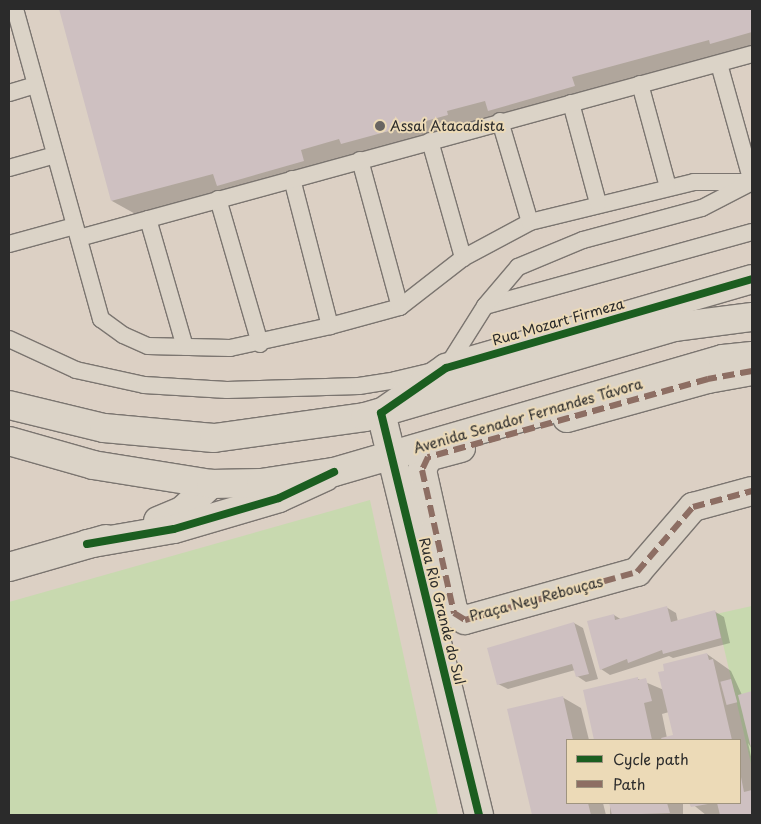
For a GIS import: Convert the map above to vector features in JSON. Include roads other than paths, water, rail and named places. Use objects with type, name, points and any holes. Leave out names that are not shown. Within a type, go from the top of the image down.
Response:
[{"type":"street","name":"Rua Mozart Firmeza","points":[[381,413],[446,368],[752,279]]},
{"type":"street","points":[[9,405],[104,428],[214,438],[381,413],[674,327],[752,316]]},
{"type":"street","name":"Avenida Senador Fernandes Távora","points":[[9,441],[93,464],[211,484],[261,483],[334,472],[723,360],[752,356]]},
{"type":"street","name":"Praça Ney Rebouças","points":[[752,371],[708,379],[428,458],[422,470],[454,613],[465,620],[636,572],[693,507],[752,490]]},
{"type":"street","name":"Rua Rio Grande do Sul","points":[[381,413],[480,815]]},
{"type":"street","points":[[87,544],[183,526],[279,498],[334,472]]},
{"type":"street","points":[[9,567],[87,544],[177,514],[211,484]]},
{"type":"lane","points":[[13,10],[36,85],[101,319],[123,335],[148,346],[230,348],[260,344],[330,326],[400,306],[463,258],[530,222],[694,182],[752,182]]},
{"type":"lane","points":[[9,244],[148,219],[500,121],[752,54]]},
{"type":"lane","points":[[719,64],[752,182]]},
{"type":"lane","points":[[640,84],[668,187]]},
{"type":"lane","points":[[9,93],[36,85]]},
{"type":"lane","points":[[571,102],[598,204]]},
{"type":"lane","points":[[500,121],[530,222]]},
{"type":"lane","points":[[430,142],[463,258]]},
{"type":"lane","points":[[9,168],[55,155]]},
{"type":"lane","points":[[360,160],[400,306]]},
{"type":"lane","points":[[292,179],[330,326]]},
{"type":"lane","points":[[9,339],[76,370],[144,385],[227,390],[374,384],[446,368],[486,306],[518,268],[541,256],[583,240],[702,208],[752,182]]},
{"type":"lane","points":[[218,199],[260,344]]},
{"type":"lane","points":[[148,219],[185,348]]},
{"type":"lane","points":[[486,306],[752,232]]},
{"type":"lane","points":[[374,384],[381,413]]},
{"type":"place","name":"Assaí Atacadista","points":[[380,126]]}]
